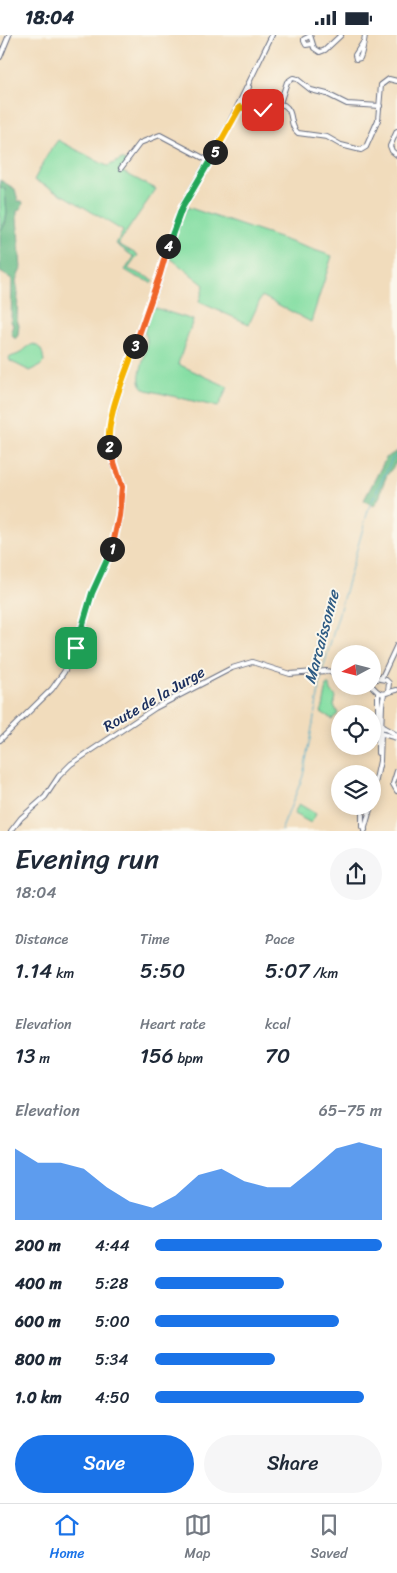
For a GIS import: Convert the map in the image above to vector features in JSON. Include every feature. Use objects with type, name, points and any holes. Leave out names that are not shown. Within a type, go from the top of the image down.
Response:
[{"type":"street","points":[[0,57],[10,35]]},
{"type":"street","points":[[0,740],[52,689],[64,672],[77,643],[92,593],[112,548],[119,516],[122,487],[110,452],[109,430],[115,407],[175,224],[186,199],[210,161],[241,105],[272,35]]},
{"type":"street","points":[[312,44],[306,45],[304,39],[310,35],[316,50],[323,51],[341,35]]},
{"type":"street","points":[[364,41],[365,35]]},
{"type":"street","points":[[280,103],[287,81],[293,78],[311,90],[327,93],[347,104],[380,106]]},
{"type":"street","points":[[241,105],[252,111],[260,111],[280,103],[289,109],[292,127],[298,133],[327,137],[341,145],[361,150],[366,147],[377,125],[381,85],[389,79],[397,81]]},
{"type":"street","points":[[397,131],[390,146],[397,155]]},
{"type":"street","points":[[121,168],[140,143],[160,135],[210,161]]},
{"type":"street","points":[[381,675],[388,667],[397,645]]},
{"type":"street","name":"Route de la Jurge","points":[[11,831],[21,818],[45,797],[59,776],[71,764],[149,712],[232,668],[244,663],[252,663],[290,674],[320,671],[331,672]]},
{"type":"street","points":[[388,667],[389,682],[382,705],[381,726],[397,736]]},
{"type":"street","points":[[381,681],[389,682],[397,689],[381,693]]},
{"type":"street","points":[[381,732],[397,736]]},
{"type":"street","points":[[397,771],[393,784],[397,791]]},
{"type":"street","points":[[362,815],[362,827],[364,830]]},
{"type":"street","points":[[364,830],[368,815]]},
{"type":"green space","points":[[58,140],[108,166],[122,159],[128,162],[121,171],[156,189],[118,244],[138,255],[128,269],[154,280],[152,283],[125,270],[134,257],[116,244],[123,231],[67,197],[34,180],[49,152]]},
{"type":"green space","points":[[0,180],[15,189],[18,201],[23,203],[21,209],[17,211],[21,269],[16,280],[18,294],[17,320],[19,325],[16,339],[11,331],[13,325],[11,321],[12,279],[0,272],[0,231],[5,224],[7,214],[5,189],[0,187]]},
{"type":"green space","points":[[0,187],[5,189],[7,210],[0,231]]},
{"type":"green space","points":[[187,207],[332,256],[311,322],[262,296],[249,324],[199,302],[204,285],[169,257],[175,231]]},
{"type":"green space","points":[[152,307],[193,320],[178,364],[228,387],[218,407],[147,390],[142,385],[140,371],[147,346],[144,332]]},
{"type":"green space","points":[[34,344],[43,353],[44,362],[40,366],[30,371],[10,361],[9,358]]},
{"type":"green space","points":[[397,451],[397,462],[387,475],[380,496],[374,506],[364,500],[386,458]]},
{"type":"green space","points":[[327,685],[330,685],[331,695],[336,697],[334,705],[331,705],[331,718],[321,712]]},
{"type":"green space","points":[[299,804],[316,814],[311,823],[294,814]]},
{"type":"waterway","name":"Marcaissonne","points":[[281,831],[303,776],[323,669],[369,507],[392,459],[397,455]]},
{"type":"route","points":[[76,648],[92,593],[112,548],[119,516],[122,487],[109,447],[110,423],[160,274],[172,231],[186,199],[240,107],[258,112],[263,110]]}]
